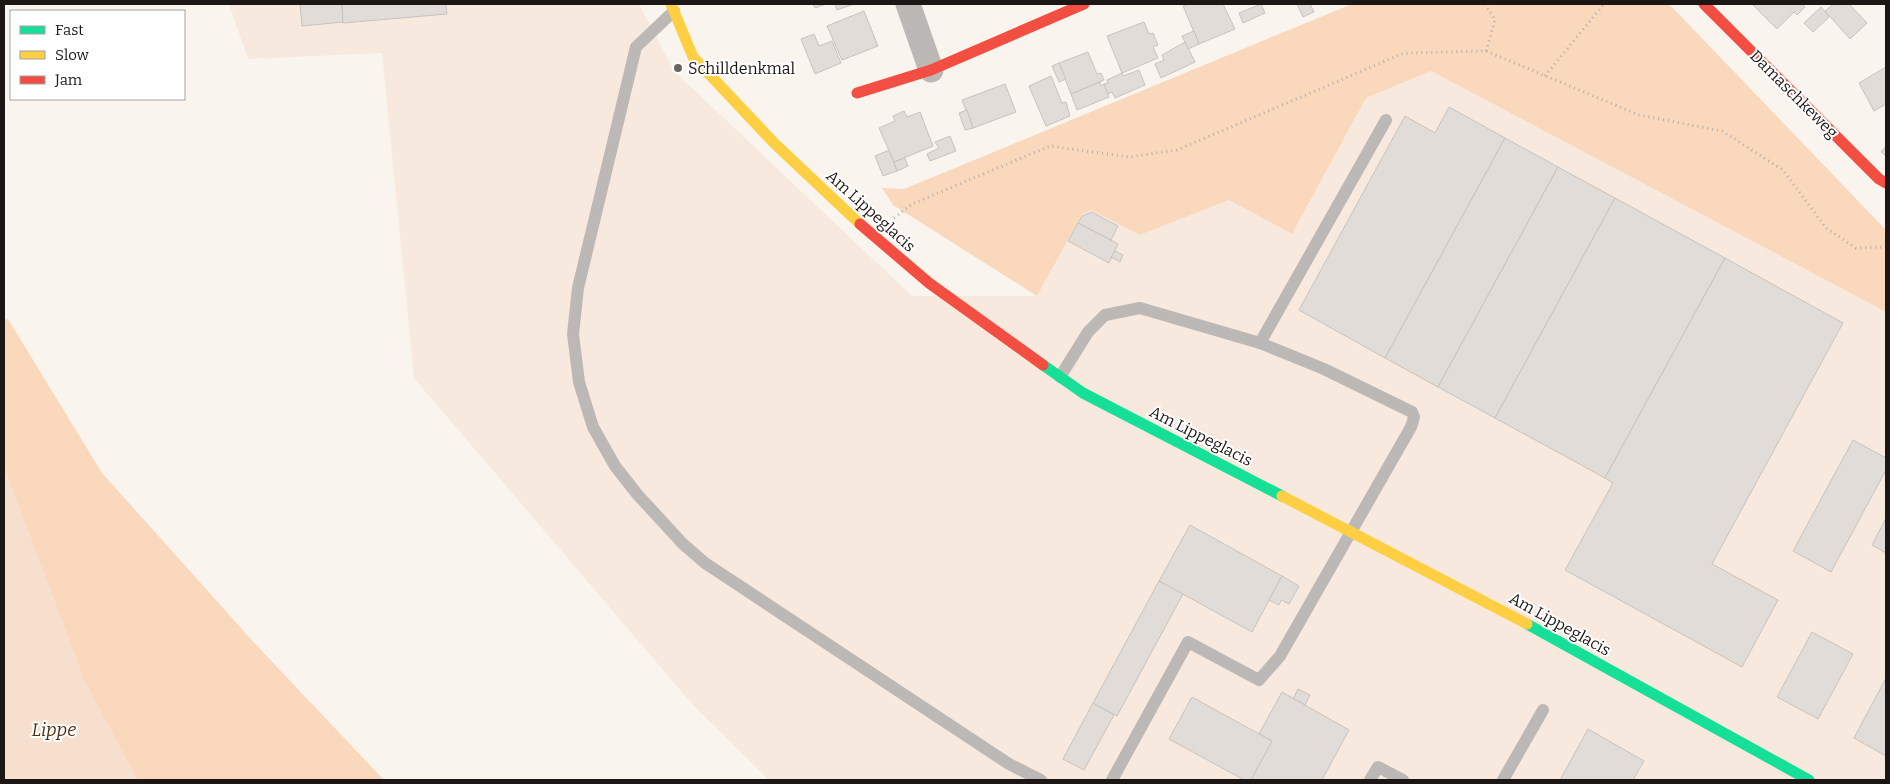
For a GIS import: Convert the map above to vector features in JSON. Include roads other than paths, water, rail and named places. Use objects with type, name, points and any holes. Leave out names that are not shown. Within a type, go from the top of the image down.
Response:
[{"type":"street","points":[[908,4],[931,70]]},
{"type":"street","points":[[857,93],[931,70],[1084,4]]},
{"type":"street","name":"Damaschkeweg","points":[[1704,4],[1879,179],[1886,183]]},
{"type":"street","name":"Am Lippeglacis","points":[[672,7],[693,57],[774,143],[860,225],[929,283],[1083,393],[1533,627],[1808,780]]},
{"type":"lane","points":[[672,7],[636,46],[578,288],[573,334],[579,382],[593,427],[615,466],[637,494],[683,544],[705,563],[1002,759],[1041,780]]},
{"type":"lane","points":[[1260,343],[1386,120]]},
{"type":"lane","points":[[1060,377],[1088,332],[1105,316],[1140,308],[1260,343],[1324,369],[1412,412],[1414,418],[1280,656],[1259,680],[1188,642],[1112,780]]},
{"type":"lane","points":[[1504,780],[1543,710]]},
{"type":"lane","points":[[1370,780],[1378,767],[1403,780]]},
{"type":"water","name":"Lippe","points":[[4,468],[84,680],[137,780],[4,780]]},
{"type":"place","name":"Schilldenkmal","points":[[678,68]]}]
